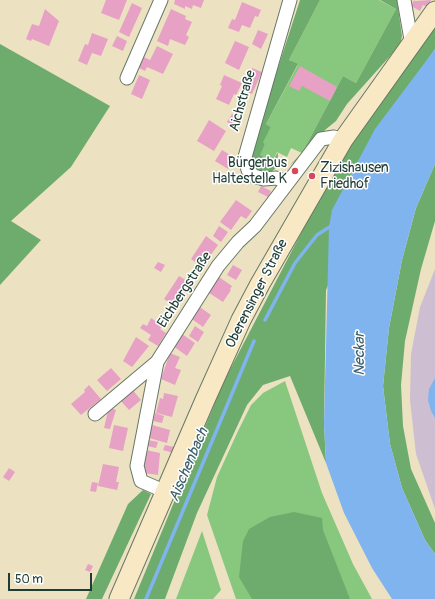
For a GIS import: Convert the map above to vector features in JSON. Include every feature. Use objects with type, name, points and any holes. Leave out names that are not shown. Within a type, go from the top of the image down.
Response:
[{"type":"street","points":[[126,78],[162,0]]},
{"type":"street","name":"Aichstraße","points":[[287,182],[276,178],[264,179],[254,176],[248,170],[245,157],[290,0]]},
{"type":"street","points":[[404,0],[412,45]]},
{"type":"street","name":"Oberensinger Straße","points":[[119,599],[241,320],[292,226],[343,140],[435,12]]},
{"type":"street","name":"Eichbergstraße","points":[[166,492],[141,481],[137,466],[157,362],[218,266],[238,242],[255,226],[321,139],[334,137],[343,140]]},
{"type":"street","points":[[95,414],[157,362]]},
{"type":"shaded area","points":[[435,269],[435,509],[416,454],[410,400],[411,354],[420,307]]},
{"type":"green space","points":[[300,0],[320,0],[289,60],[298,64],[266,124],[271,127],[263,142],[265,144],[260,155],[272,162],[278,152],[277,167],[271,172],[257,171],[253,166],[252,148]]},
{"type":"green space","points":[[320,0],[379,0],[396,9],[356,83],[343,76],[302,153],[291,148],[287,157],[277,152],[272,162],[259,155],[265,144],[262,142],[271,127],[266,124],[298,65],[289,60]]},
{"type":"green space","points":[[380,0],[397,0],[402,36],[400,45],[347,104],[336,121],[314,139],[301,157],[290,165],[302,153],[343,76],[356,83],[396,9]]},
{"type":"green space","points":[[435,26],[435,49],[426,62],[326,290],[324,423],[326,463],[290,376],[263,385],[247,405],[197,513],[165,599],[134,599],[224,381],[321,195],[355,138]]},
{"type":"green space","points":[[0,44],[110,106],[71,167],[11,221],[41,240],[0,285]]},
{"type":"green space","points":[[435,164],[435,221],[421,269],[405,341],[401,385],[403,426],[411,469],[435,523],[435,554],[425,540],[402,488],[390,444],[383,386],[389,328],[402,260],[416,208]]},
{"type":"green space","points":[[285,381],[322,493],[353,564],[372,599],[236,599],[207,515],[217,477],[251,405],[263,393]]},
{"type":"green space","points":[[143,490],[151,494],[102,599],[86,599],[128,504]]},
{"type":"green space","points":[[294,512],[322,518],[323,530],[350,599],[252,599],[239,577],[243,541],[249,529],[270,517]]},
{"type":"green space","points":[[202,531],[221,590],[213,599],[176,599]]},
{"type":"water","name":"Neckar","points":[[435,49],[435,164],[416,208],[402,260],[389,328],[383,386],[390,444],[402,488],[425,540],[435,554],[435,599],[392,599],[372,568],[344,513],[326,463],[324,423],[329,227],[332,210],[375,129]]},
{"type":"water","points":[[435,378],[435,418],[428,400],[429,389]]},
{"type":"building","points":[[106,0],[127,0],[119,20],[101,13]]},
{"type":"building","points":[[175,0],[204,0],[201,8],[193,5],[192,9],[185,6],[185,9],[174,4]]},
{"type":"building","points":[[414,0],[431,0],[428,7],[423,5],[420,11],[411,6]]},
{"type":"building","points":[[242,2],[261,10],[258,17],[255,16],[250,28],[242,25],[239,32],[228,28],[232,19],[235,20]]},
{"type":"building","points":[[132,3],[142,8],[129,37],[119,32]]},
{"type":"building","points":[[45,9],[59,21],[49,46],[32,39],[31,41],[26,39],[32,24],[39,26]]},
{"type":"building","points":[[171,9],[186,16],[185,19],[192,22],[186,35],[189,37],[185,45],[170,39],[168,46],[157,41]]},
{"type":"building","points":[[258,30],[268,34],[261,49],[252,44]]},
{"type":"building","points":[[92,33],[108,39],[101,56],[92,53],[87,65],[78,61],[85,44],[88,45]]},
{"type":"building","points":[[117,36],[127,41],[123,51],[112,46]]},
{"type":"building","points":[[235,41],[249,47],[239,70],[225,63]]},
{"type":"building","points":[[157,46],[173,54],[163,74],[147,67],[145,71],[139,68],[144,57],[150,60]]},
{"type":"building","points":[[300,66],[337,87],[330,101],[302,86],[299,91],[289,86]]},
{"type":"building","points":[[252,68],[262,72],[252,94],[243,90]]},
{"type":"building","points":[[139,75],[150,80],[142,99],[131,94]]},
{"type":"building","points":[[224,75],[242,83],[236,95],[234,94],[229,105],[216,99],[222,86],[220,85]]},
{"type":"building","points":[[232,114],[241,120],[236,128],[227,122]]},
{"type":"building","points":[[209,120],[226,131],[214,151],[197,141]]},
{"type":"building","points":[[222,150],[235,158],[228,169],[215,161]]},
{"type":"building","points":[[261,186],[271,191],[268,197],[258,192]]},
{"type":"building","points":[[236,200],[252,211],[246,219],[241,216],[231,230],[220,222]]},
{"type":"building","points":[[219,226],[228,232],[221,242],[213,236]]},
{"type":"building","points":[[206,236],[218,245],[202,267],[191,259]]},
{"type":"building","points":[[158,262],[165,265],[161,272],[154,268]]},
{"type":"building","points":[[233,265],[242,270],[236,280],[227,275]]},
{"type":"building","points":[[216,275],[232,286],[223,302],[206,291]]},
{"type":"building","points":[[179,276],[194,285],[190,291],[187,289],[176,306],[164,299]]},
{"type":"building","points":[[197,305],[211,315],[203,327],[189,317]]},
{"type":"building","points":[[151,318],[163,326],[160,329],[166,333],[158,346],[148,340],[151,335],[140,328],[143,324],[147,326]]},
{"type":"building","points":[[195,326],[204,332],[198,342],[189,336]]},
{"type":"building","points":[[182,334],[195,343],[187,356],[173,346]]},
{"type":"building","points":[[136,337],[149,346],[132,367],[123,361]]},
{"type":"building","points":[[170,353],[180,357],[175,368],[181,370],[175,385],[161,379]]},
{"type":"building","points":[[111,368],[121,379],[107,391],[97,380]]},
{"type":"building","points":[[89,385],[101,399],[81,415],[71,404],[85,392],[84,390]]},
{"type":"building","points":[[131,388],[141,400],[129,410],[119,399]]},
{"type":"building","points":[[164,393],[178,396],[172,417],[156,413],[160,398],[163,399]]},
{"type":"building","points":[[109,407],[116,410],[110,429],[104,428]]},
{"type":"building","points":[[155,413],[164,416],[162,423],[153,421]]},
{"type":"building","points":[[114,425],[128,428],[123,451],[109,448]]},
{"type":"building","points":[[152,425],[170,430],[167,443],[149,438]]},
{"type":"building","points":[[148,440],[158,442],[156,448],[147,446]]},
{"type":"building","points":[[165,445],[174,447],[173,453],[163,450]]},
{"type":"building","points":[[146,450],[160,453],[158,475],[144,473]]},
{"type":"building","points":[[103,464],[119,467],[116,482],[119,482],[117,490],[98,486]]},
{"type":"building","points":[[9,468],[15,472],[9,481],[3,477]]},
{"type":"building","points":[[92,482],[98,483],[96,492],[90,491]]},
{"type":"building","points":[[88,564],[93,566],[90,572],[85,570]]},
{"type":"waterway","name":"Aischenbach","points":[[265,320],[295,263],[317,235],[331,226]]},
{"type":"waterway","name":"Aischenbach","points":[[146,599],[254,341]]},
{"type":"place","name":"Bürgerbus Haltestelle K","points":[[295,171]]},
{"type":"place","name":"Zizishausen Friedhof","points":[[312,176]]}]
